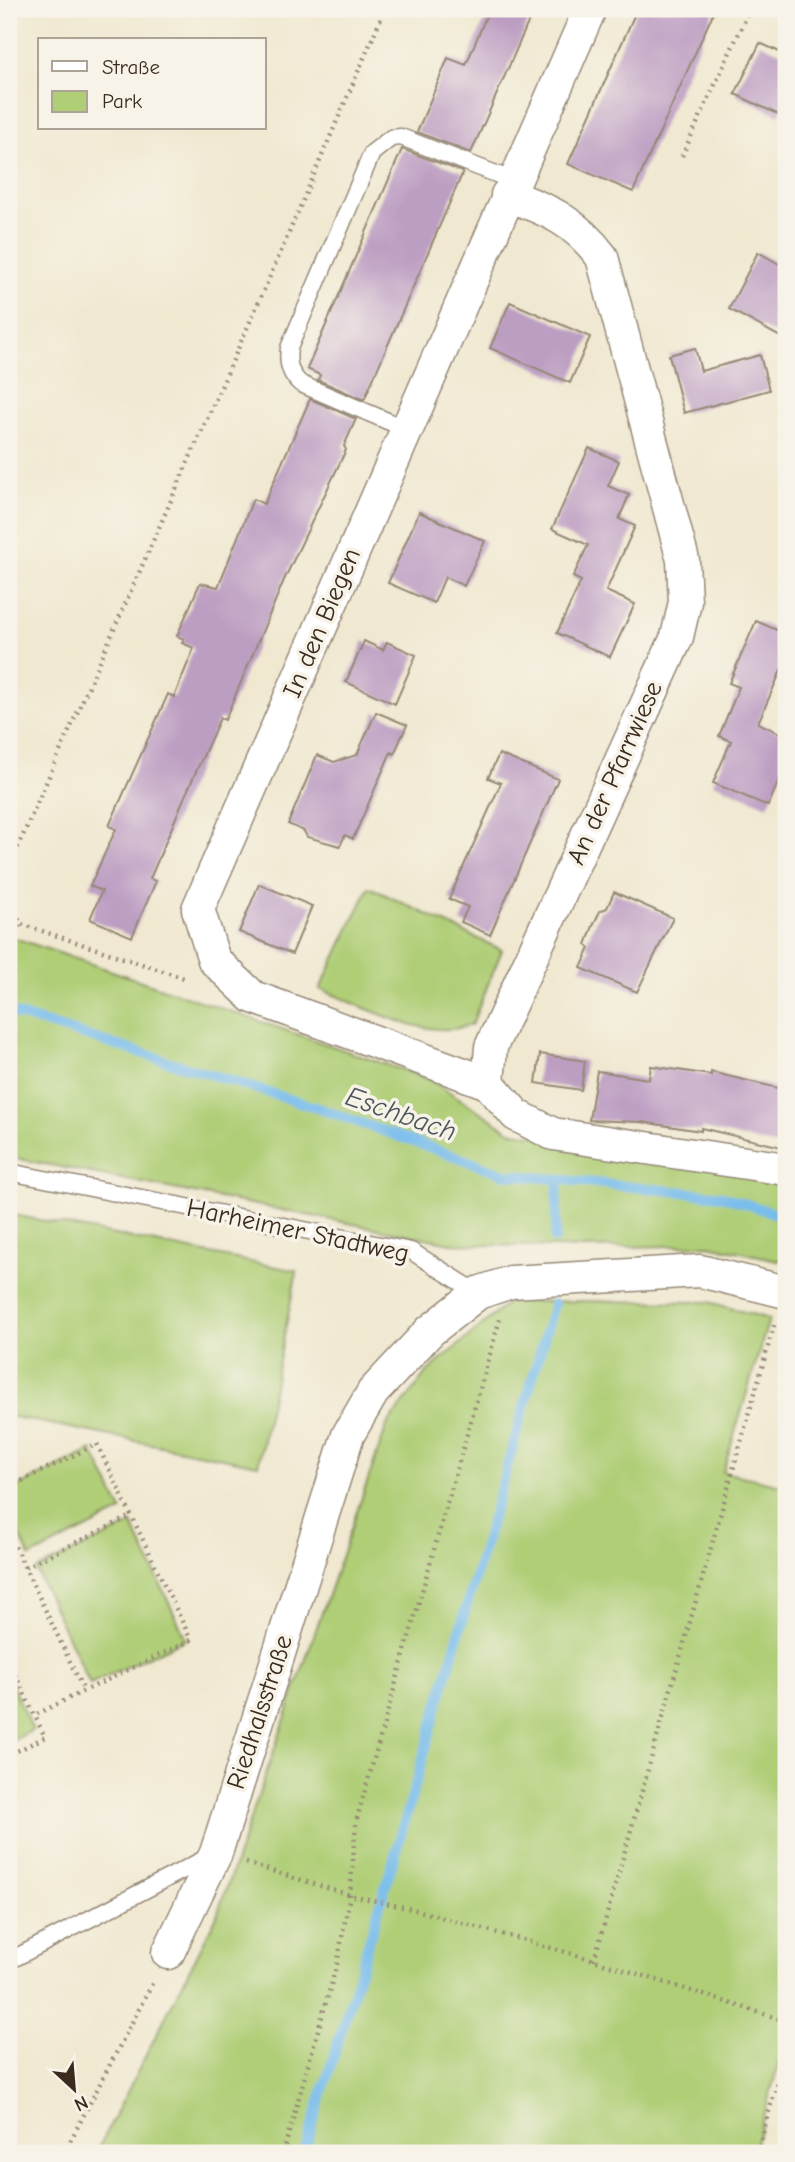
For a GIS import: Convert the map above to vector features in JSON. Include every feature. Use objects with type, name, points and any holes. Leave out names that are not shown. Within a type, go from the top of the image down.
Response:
[{"type":"street","name":"In den Biegen","points":[[488,1083],[253,997],[214,960],[198,909],[590,9]]},
{"type":"street","name":"An der Pfarrwiese","points":[[488,1083],[491,1047],[677,637],[685,602],[683,560],[602,257],[586,235],[552,211],[511,188]]},
{"type":"street","points":[[488,1083],[516,1115],[553,1134],[786,1169]]},
{"type":"street","points":[[478,1293],[511,1282],[700,1271],[785,1291]]},
{"type":"street","name":"Riedhalsstraße","points":[[168,1953],[216,1853],[348,1435],[373,1392],[430,1331],[478,1293]]},
{"type":"lane","points":[[406,429],[301,384],[290,371],[288,359],[289,348],[372,153],[382,143],[401,137],[511,188]]},
{"type":"lane","name":"Harheimer Stadtweg","points":[[9,1172],[411,1251],[478,1293]]},
{"type":"lane","points":[[9,1961],[216,1853]]},
{"type":"path","points":[[9,867],[385,9]]},
{"type":"path","points":[[682,156],[750,9]]},
{"type":"path","points":[[9,900],[21,924],[193,980]]},
{"type":"path","points":[[9,937],[21,924]]},
{"type":"path","points":[[283,2153],[337,1964],[350,1895],[356,1822],[511,1282]]},
{"type":"path","points":[[594,1960],[785,1291]]},
{"type":"path","points":[[9,1487],[97,1444],[191,1640],[35,1715]]},
{"type":"path","points":[[24,1567],[131,1516]]},
{"type":"path","points":[[9,1534],[84,1690]]},
{"type":"path","points":[[9,1662],[45,1737],[9,1755]]},
{"type":"path","points":[[216,1853],[350,1895],[394,1904],[594,1960],[786,2021]]},
{"type":"path","points":[[64,2153],[168,1953]]},
{"type":"path","points":[[757,2153],[786,2052]]},
{"type":"green space","points":[[369,887],[502,950],[472,1024],[455,1029],[416,1026],[375,1013],[320,989]]},
{"type":"green space","points":[[9,936],[429,1079],[510,1131],[786,1180],[786,1262],[709,1245],[584,1248],[456,1244],[9,1157]]},
{"type":"green space","points":[[9,1214],[297,1271],[258,1465],[9,1416]]},
{"type":"green space","points":[[509,1302],[709,1302],[769,1319],[723,1472],[786,1486],[786,2038],[753,2153],[96,2153],[216,1918],[387,1425],[428,1371]]},
{"type":"green space","points":[[92,1450],[122,1511],[30,1557],[9,1513],[9,1491]]},
{"type":"green space","points":[[132,1524],[186,1639],[90,1684],[36,1570]]},
{"type":"green space","points":[[9,1680],[33,1730],[9,1742]]},
{"type":"building","points":[[489,9],[534,9],[471,153],[417,132],[448,58],[466,65]]},
{"type":"building","points":[[637,9],[715,9],[633,192],[568,164]]},
{"type":"building","points":[[760,43],[786,55],[786,101],[779,115],[735,94]]},
{"type":"building","points":[[402,149],[463,172],[364,400],[318,380],[320,375],[307,369]]},
{"type":"building","points":[[758,252],[786,268],[786,340],[729,309]]},
{"type":"building","points":[[510,302],[590,337],[570,383],[490,348]]},
{"type":"building","points":[[695,348],[701,371],[760,355],[769,390],[684,413],[669,355]]},
{"type":"building","points":[[310,399],[356,419],[344,446],[346,450],[284,580],[225,720],[220,718],[182,803],[150,879],[156,881],[132,937],[90,919],[102,891],[90,886],[116,829],[109,826],[168,694],[174,697],[194,648],[182,643],[184,639],[177,636],[200,583],[218,587],[253,499],[264,504]]},
{"type":"building","points":[[589,448],[619,461],[608,486],[629,495],[619,519],[635,526],[606,591],[635,604],[610,657],[557,633],[581,581],[573,577],[588,545],[552,529]]},
{"type":"building","points":[[419,512],[485,541],[464,586],[445,577],[434,603],[388,583]]},
{"type":"building","points":[[756,621],[786,634],[786,659],[758,723],[786,736],[786,764],[768,806],[713,783],[731,741],[719,736],[739,687],[729,683]]},
{"type":"building","points":[[364,641],[383,650],[387,642],[416,655],[395,704],[346,682]]},
{"type":"building","points":[[376,712],[407,725],[394,754],[391,752],[353,839],[345,835],[340,846],[307,837],[304,831],[288,824],[317,755],[334,762],[357,755]]},
{"type":"building","points":[[499,754],[558,779],[490,935],[461,922],[468,907],[449,899],[501,783],[488,778]]},
{"type":"building","points":[[259,884],[312,906],[292,954],[239,932]]},
{"type":"building","points":[[614,892],[673,918],[637,992],[581,968],[590,948],[586,945],[593,926],[600,911],[607,908]]},
{"type":"building","points":[[540,1054],[585,1061],[581,1090],[536,1083]]},
{"type":"building","points":[[651,1066],[711,1075],[711,1072],[786,1090],[786,1148],[701,1128],[701,1131],[642,1122],[589,1120],[597,1071],[649,1079]]},
{"type":"waterway","name":"Eschbach","points":[[9,1012],[315,1107],[505,1174],[722,1196],[786,1217]]},
{"type":"waterway","points":[[555,1239],[558,1182]]},
{"type":"waterway","points":[[304,2153],[390,1872],[554,1304]]}]
